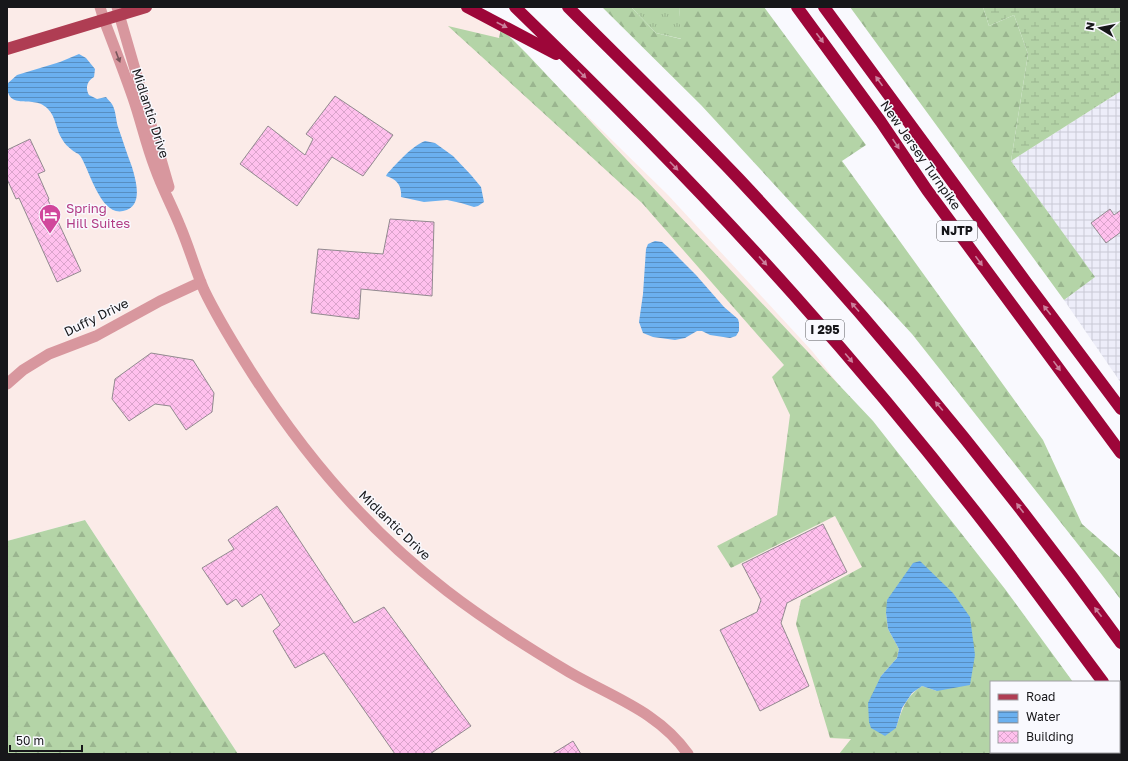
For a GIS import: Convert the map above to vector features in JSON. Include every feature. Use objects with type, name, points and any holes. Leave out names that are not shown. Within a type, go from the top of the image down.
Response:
[{"type":"highway","points":[[467,7],[568,60]]},
{"type":"highway","name":"I 295","points":[[515,7],[664,156],[735,230],[846,354],[996,538],[1101,681]]},
{"type":"highway","name":"I 295","points":[[568,7],[663,101],[738,179],[868,322],[942,410],[1015,501],[1121,643]]},
{"type":"highway","name":"New Jersey Turnpike","points":[[797,7],[881,122],[927,190],[1121,453]]},
{"type":"highway","name":"New Jersey Turnpike","points":[[824,7],[1003,252],[1121,409]]},
{"type":"main road","points":[[7,49],[104,20],[118,11],[146,7]]},
{"type":"street","name":"Midlantic Drive","points":[[100,7],[134,99],[155,169],[180,226],[201,282],[222,324],[256,379],[294,435],[326,475],[387,539],[428,576],[479,615],[569,672],[640,710],[676,737],[688,754]]},
{"type":"street","name":"Midlantic Drive","points":[[118,11],[180,226]]},
{"type":"street","name":"Duffy Drive","points":[[7,384],[23,370],[49,354],[96,336],[160,301],[201,282]]},
{"type":"shaded area","points":[[7,7],[476,7],[668,195],[812,351],[931,500],[991,681],[900,754],[238,754],[85,520],[7,541]]},
{"type":"shaded area","points":[[1121,91],[1121,383],[1064,300],[1094,277],[1011,161]]},
{"type":"green space","points":[[602,7],[631,7],[656,33],[681,39],[679,7],[764,7],[866,145],[842,161],[1043,440],[1082,524],[1121,558],[1121,600],[912,334],[701,105]]},
{"type":"green space","points":[[631,7],[679,7],[682,39],[656,33]]},
{"type":"green space","points":[[850,7],[983,7],[989,26],[1014,15],[1028,54],[1011,161],[1095,277],[1064,300]]},
{"type":"green space","points":[[983,7],[1121,7],[1121,91],[1011,161],[1028,54],[1014,15],[989,26]]},
{"type":"green space","points":[[448,26],[499,38],[501,28],[527,54],[873,421],[1005,589],[1072,681],[990,681],[990,753],[1120,753],[1120,746],[1121,754],[839,754],[851,739],[830,738],[796,624],[801,600],[862,567],[835,516],[731,568],[717,546],[777,515],[790,415],[772,377],[784,365],[642,203]],"holes":[[[886,613],[937,691],[922,686],[908,699],[900,715],[896,728],[881,676],[897,658],[899,649],[888,629]]]},
{"type":"green space","points":[[85,520],[238,754],[7,754],[7,541]]},
{"type":"water","points":[[79,54],[86,58],[95,69],[94,77],[87,85],[89,95],[97,99],[106,97],[115,111],[118,127],[134,173],[136,186],[136,199],[130,209],[115,211],[108,207],[102,200],[81,157],[64,142],[53,116],[48,109],[36,102],[22,101],[11,98],[8,93],[7,84],[17,75],[60,62]]},
{"type":"water","points":[[425,141],[435,143],[453,156],[481,187],[484,202],[474,207],[447,200],[424,202],[401,197],[400,186],[396,181],[386,176],[410,151]]},
{"type":"water","points":[[655,241],[662,242],[669,248],[696,275],[724,307],[738,319],[739,331],[736,336],[730,338],[710,335],[702,331],[697,331],[685,338],[675,340],[653,337],[643,333],[639,322],[643,294],[646,249],[648,244]]},
{"type":"water","points":[[920,561],[953,593],[970,617],[975,655],[970,685],[937,691],[922,686],[912,693],[902,708],[896,728],[885,736],[871,728],[869,722],[868,703],[881,676],[897,658],[899,649],[888,629],[886,613],[887,600],[913,563]]},
{"type":"building","points":[[335,96],[393,135],[363,176],[332,157],[297,206],[240,164],[268,126],[305,155],[313,139],[306,134]]},
{"type":"building","name":"Spring Hill Suites","points":[[30,139],[45,171],[38,174],[49,199],[48,200],[81,271],[57,282],[19,198],[16,199],[7,179],[7,150]]},
{"type":"building","points":[[1110,209],[1114,215],[1121,210],[1121,232],[1106,243],[1091,223]]},
{"type":"building","points":[[390,219],[434,222],[432,296],[361,289],[359,319],[311,313],[318,249],[383,254]]},
{"type":"building","points":[[151,353],[193,360],[214,393],[212,412],[186,430],[170,406],[155,404],[129,421],[112,399],[115,379]]},
{"type":"building","points":[[277,506],[354,623],[384,607],[471,726],[430,754],[395,754],[324,653],[295,668],[273,631],[280,625],[261,594],[242,607],[236,599],[227,605],[202,568],[234,549],[228,540]]},
{"type":"building","points":[[823,524],[847,572],[787,603],[781,623],[809,686],[760,711],[720,630],[757,612],[761,600],[742,564]]},
{"type":"building","points":[[573,741],[581,754],[552,754]]},
{"type":"place","name":"Spring Hill Suites","points":[[50,234]]}]
